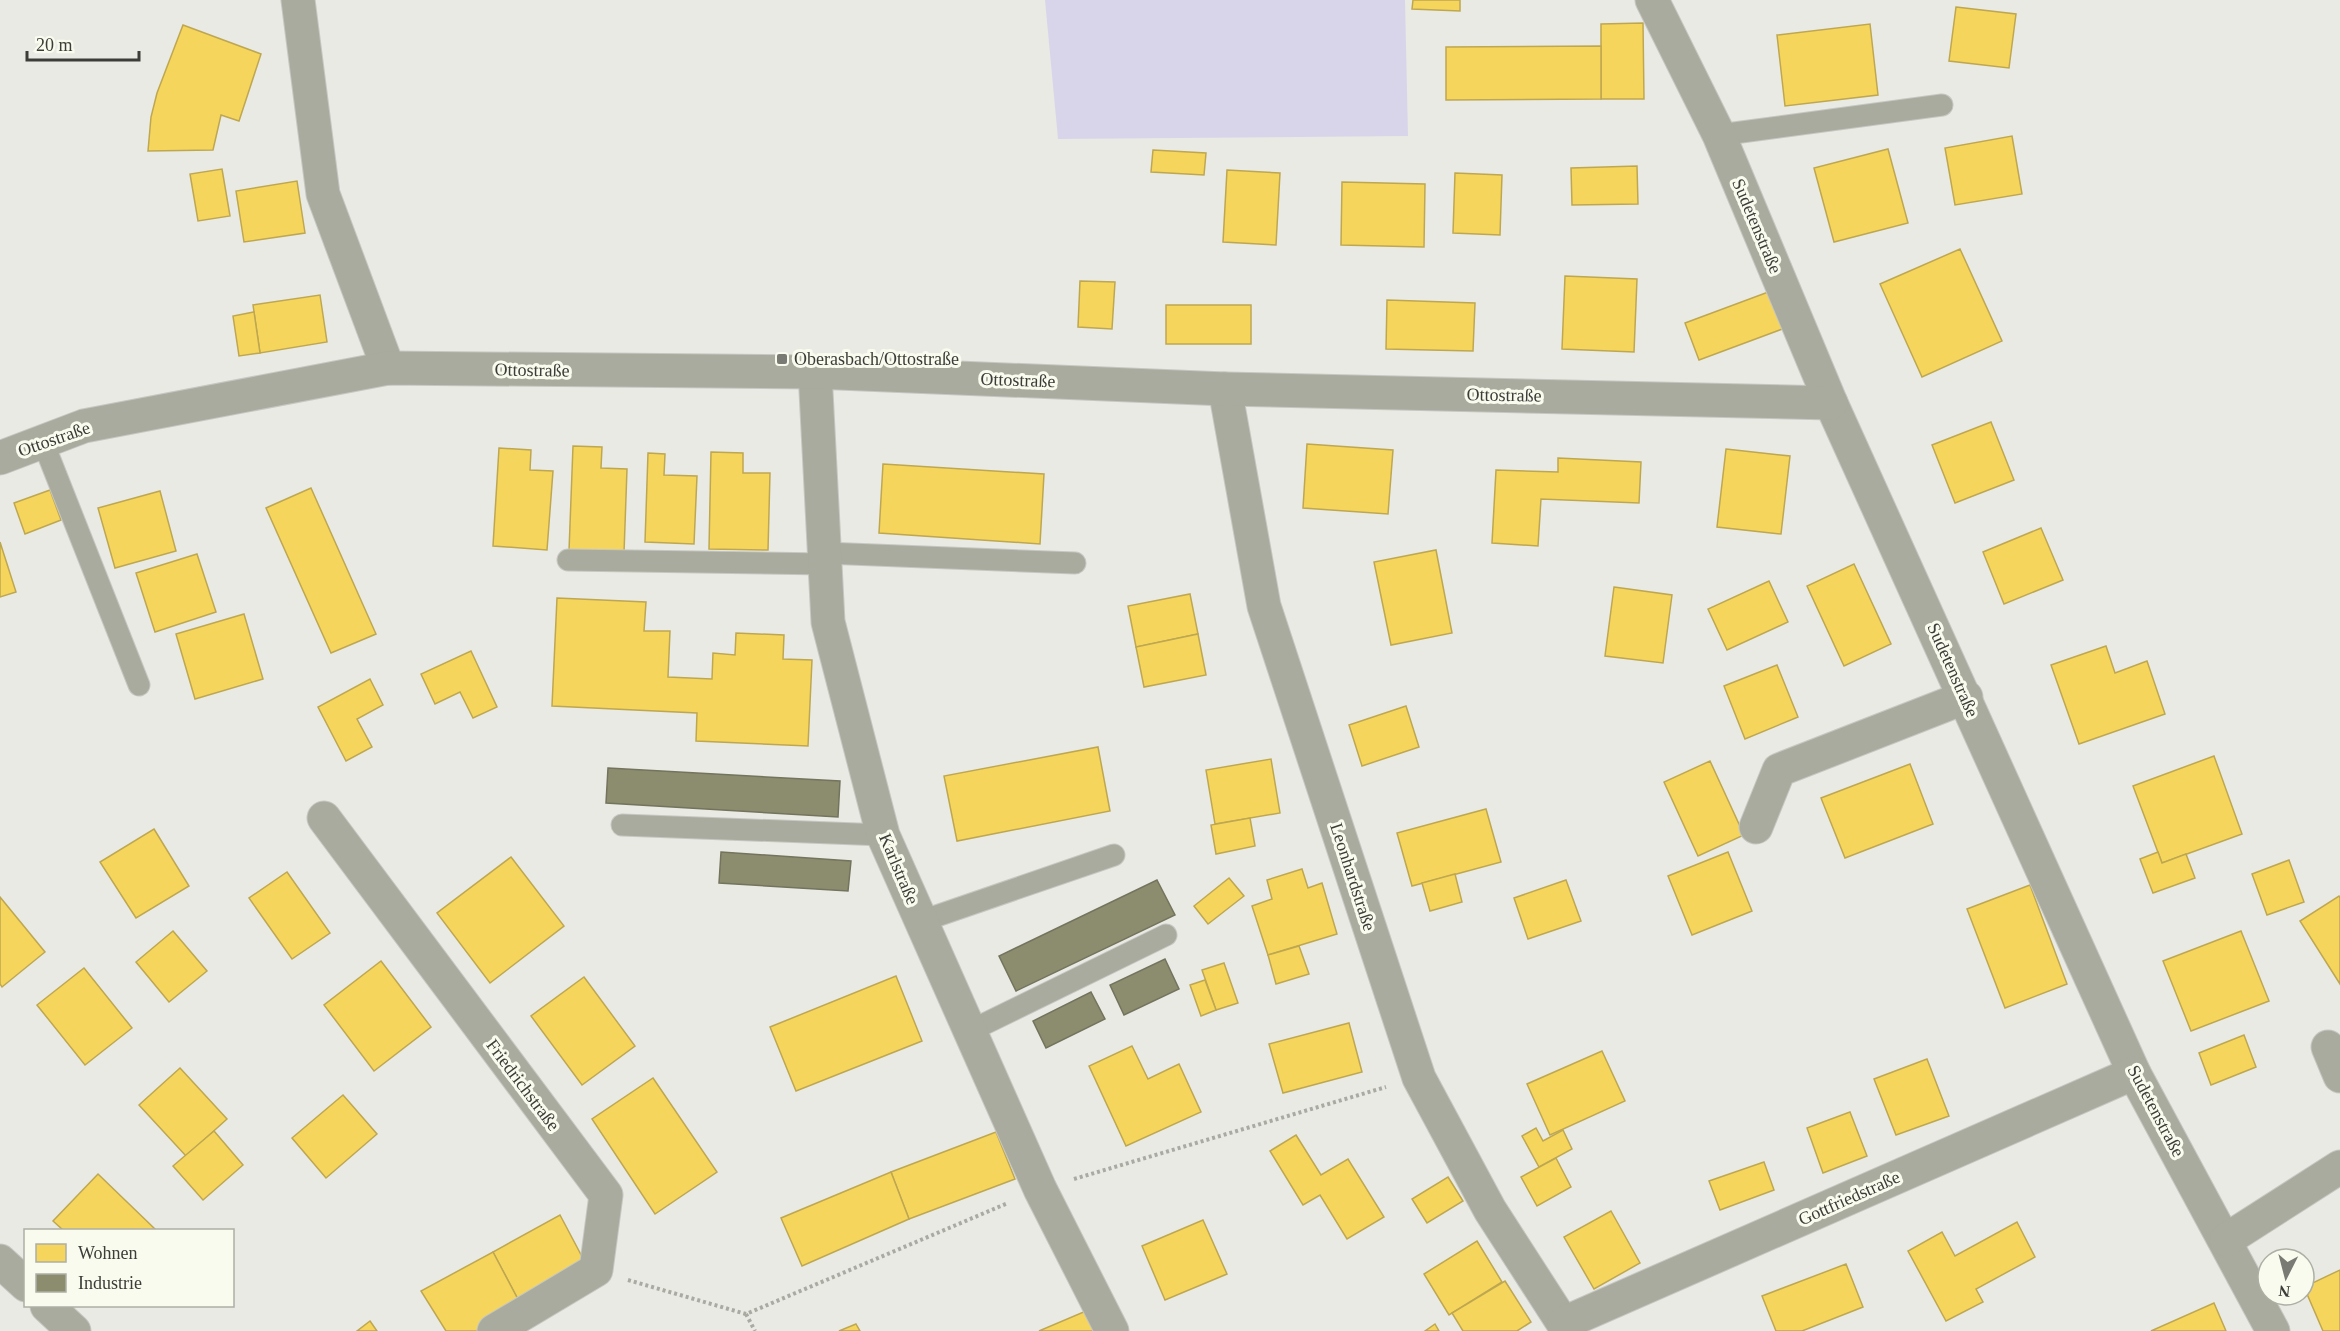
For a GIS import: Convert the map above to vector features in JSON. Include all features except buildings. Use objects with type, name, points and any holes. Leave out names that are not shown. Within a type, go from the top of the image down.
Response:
[{"type":"street","points":[[298,0],[323,194],[388,368]]},
{"type":"street","name":"Sudetenstraße","points":[[1652,0],[1719,135],[1832,403],[2134,1073],[2273,1331]]},
{"type":"street","name":"Ottostraße","points":[[0,458],[84,426],[388,368],[815,372],[1226,389],[1832,403]]},
{"type":"street","name":"Karlstraße","points":[[815,372],[828,622],[883,835],[1040,1189],[1112,1331]]},
{"type":"street","name":"Leonhardstraße","points":[[1226,389],[1264,606],[1419,1078],[1490,1210],[1566,1327]]},
{"type":"street","points":[[1756,827],[1779,770],[1966,697]]},
{"type":"street","name":"Friedrichstraße","points":[[324,818],[606,1195],[596,1270],[494,1331]]},
{"type":"street","name":"Gottfriedstraße","points":[[1566,1327],[2134,1073]]},
{"type":"street","points":[[2226,1240],[2340,1167]]},
{"type":"street","points":[[0,1261],[24,1283]]},
{"type":"street","points":[[49,1307],[74,1331]]},
{"type":"lane","points":[[1719,135],[1942,105]]},
{"type":"lane","points":[[43,442],[139,685]]},
{"type":"lane","points":[[568,560],[825,559],[1075,562]]},
{"type":"lane","points":[[622,825],[883,835]]},
{"type":"lane","points":[[921,921],[1114,855]]},
{"type":"lane","points":[[970,1031],[1166,935]]},
{"type":"path","points":[[746,1314],[754,1331]]},
{"type":"shaded area","points":[[1045,0],[1405,0],[1408,136],[1058,139]]},
{"type":"place","name":"Oberasbach/Ottostraße","points":[[782,359]]}]
